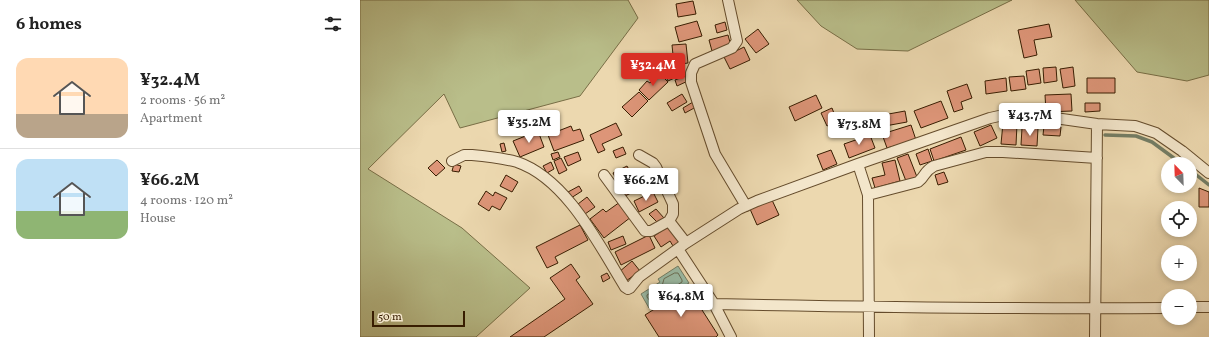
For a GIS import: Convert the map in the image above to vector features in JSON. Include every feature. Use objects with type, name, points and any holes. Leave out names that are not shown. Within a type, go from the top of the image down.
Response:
[{"type":"street","points":[[728,0],[736,35],[736,45],[695,64],[690,73],[691,82],[714,154],[746,206]]},
{"type":"street","points":[[452,161],[464,155],[472,155],[516,162],[548,180],[578,212],[625,287],[628,289],[639,278],[682,246],[739,209],[858,164],[990,118],[1008,114],[1034,115],[1097,124],[1135,126],[1156,133],[1182,151],[1209,173]]},
{"type":"street","points":[[1095,337],[1097,124]]},
{"type":"street","points":[[868,195],[918,182],[922,179],[927,170],[934,166],[986,152],[1097,158]]},
{"type":"street","points":[[604,175],[645,231],[651,231],[670,221],[673,214],[673,204],[656,166],[639,155]]},
{"type":"street","points":[[858,164],[868,195],[869,337]]},
{"type":"street","points":[[670,221],[731,337]]},
{"type":"street","points":[[714,304],[869,307],[1161,308]]},
{"type":"street","points":[[1197,307],[1209,307]]},
{"type":"shaded area","points":[[360,0],[628,0],[638,18],[580,96],[460,128],[444,94],[368,169],[462,228],[530,288],[476,337],[360,337]]},
{"type":"shaded area","points":[[797,0],[1012,0],[908,51],[857,49],[821,26]]},
{"type":"shaded area","points":[[1075,0],[1209,0],[1209,75],[1187,81],[1137,72]]},
{"type":"water","points":[[678,266],[689,283],[649,308],[641,294],[660,282],[658,279]]},
{"type":"building","points":[[693,1],[696,14],[678,17],[676,4]]},
{"type":"building","points":[[697,21],[702,36],[679,42],[675,27]]},
{"type":"building","points":[[725,22],[727,30],[717,33],[715,25]]},
{"type":"building","points":[[1049,24],[1052,37],[1034,40],[1037,55],[1024,58],[1018,30]]},
{"type":"building","points":[[758,29],[769,44],[756,53],[745,39]]},
{"type":"building","points":[[728,35],[731,46],[712,51],[709,40]]},
{"type":"building","points":[[686,44],[688,63],[674,65],[672,45]]},
{"type":"building","points":[[744,47],[750,60],[730,69],[724,57]]},
{"type":"building","points":[[1056,67],[1057,81],[1044,83],[1043,68]]},
{"type":"building","points":[[1073,67],[1075,86],[1063,88],[1060,69]]},
{"type":"building","points":[[1039,69],[1041,83],[1028,85],[1026,71]]},
{"type":"building","points":[[680,72],[681,75],[668,81],[665,75]]},
{"type":"building","points":[[660,74],[668,82],[649,100],[639,90],[647,81],[650,83]]},
{"type":"building","points":[[688,75],[690,80],[677,86],[675,80]]},
{"type":"building","points":[[1024,76],[1026,89],[1011,91],[1009,77]]},
{"type":"building","points":[[1006,78],[1007,91],[986,94],[985,81]]},
{"type":"building","points":[[1087,78],[1115,78],[1115,93],[1087,93]]},
{"type":"building","points":[[967,84],[972,98],[961,102],[963,109],[954,112],[947,91]]},
{"type":"building","points":[[639,92],[648,101],[632,117],[622,107]]},
{"type":"building","points":[[682,94],[687,102],[672,111],[667,103]]},
{"type":"building","points":[[1071,94],[1072,111],[1046,112],[1045,95]]},
{"type":"building","points":[[816,95],[822,108],[795,121],[789,107]]},
{"type":"building","points":[[941,101],[948,118],[921,128],[914,111]]},
{"type":"building","points":[[693,102],[696,107],[685,113],[683,108]]},
{"type":"building","points":[[1085,103],[1100,103],[1100,111],[1085,112]]},
{"type":"building","points":[[832,108],[837,121],[827,126],[821,113]]},
{"type":"building","points":[[905,111],[907,122],[863,130],[861,119]]},
{"type":"building","points":[[857,119],[861,130],[848,135],[845,124]]},
{"type":"building","points":[[616,123],[622,135],[602,144],[605,150],[598,153],[590,135]]},
{"type":"building","points":[[1003,123],[1017,124],[1016,145],[1001,144]]},
{"type":"building","points":[[911,125],[916,140],[887,148],[882,134]]},
{"type":"building","points":[[991,125],[997,138],[980,146],[974,132]]},
{"type":"building","points":[[571,126],[573,131],[580,129],[584,140],[554,151],[548,135]]},
{"type":"building","points":[[1044,126],[1061,127],[1060,136],[1043,135]]},
{"type":"building","points":[[1022,128],[1038,128],[1037,146],[1021,145]]},
{"type":"building","points":[[538,131],[544,147],[520,157],[513,141]]},
{"type":"building","points":[[870,135],[875,148],[849,158],[844,144]]},
{"type":"building","points":[[961,137],[966,150],[934,161],[930,149]]},
{"type":"building","points":[[504,143],[506,151],[502,152],[500,144]]},
{"type":"building","points":[[623,147],[626,154],[616,158],[613,151]]},
{"type":"building","points":[[928,149],[932,161],[920,165],[916,154]]},
{"type":"building","points":[[831,150],[837,164],[823,170],[817,155]]},
{"type":"building","points":[[558,152],[560,157],[553,160],[551,154]]},
{"type":"building","points":[[578,152],[581,160],[568,166],[564,157]]},
{"type":"building","points":[[908,154],[917,177],[906,181],[897,158]]},
{"type":"building","points":[[561,158],[567,170],[559,174],[554,161]]},
{"type":"building","points":[[437,160],[445,168],[436,176],[428,168]]},
{"type":"building","points":[[895,160],[900,181],[875,188],[872,178],[885,175],[882,163]]},
{"type":"building","points":[[551,162],[554,169],[547,173],[543,166]]},
{"type":"building","points":[[454,164],[461,166],[459,172],[452,171]]},
{"type":"building","points":[[627,166],[633,177],[637,175],[643,187],[625,196],[613,173]]},
{"type":"building","points":[[646,172],[651,182],[646,184],[641,174]]},
{"type":"building","points":[[944,172],[948,182],[938,185],[935,175]]},
{"type":"building","points":[[506,175],[518,182],[512,192],[500,186]]},
{"type":"building","points":[[579,186],[582,191],[571,198],[568,192]]},
{"type":"building","points":[[1199,188],[1209,192],[1209,207],[1199,207]]},
{"type":"building","points":[[486,191],[493,196],[495,192],[507,198],[500,210],[492,206],[489,211],[478,204]]},
{"type":"building","points":[[653,192],[658,202],[639,212],[634,201]]},
{"type":"building","points":[[587,197],[595,207],[585,214],[578,204]]},
{"type":"building","points":[[772,200],[779,215],[757,225],[750,209]]},
{"type":"building","points":[[620,202],[631,217],[604,238],[590,219],[603,209],[606,212]]},
{"type":"building","points":[[656,209],[664,218],[658,223],[649,214]]},
{"type":"building","points":[[580,225],[588,240],[555,257],[558,263],[547,268],[536,247]]},
{"type":"building","points":[[669,226],[680,242],[673,246],[670,241],[661,247],[654,236]]},
{"type":"building","points":[[649,235],[655,248],[621,265],[615,252]]},
{"type":"building","points":[[623,236],[626,244],[611,250],[608,242]]},
{"type":"building","points":[[632,261],[640,271],[626,281],[619,272]]},
{"type":"building","points":[[571,264],[580,277],[576,280],[593,304],[544,337],[510,337],[565,299],[550,278]]},
{"type":"building","points":[[607,273],[610,278],[603,282],[601,276]]},
{"type":"building","points":[[688,288],[718,335],[716,337],[659,337],[645,315]]},
{"type":"waterway","points":[[1105,135],[1136,136],[1152,142],[1172,157]]},
{"type":"waterway","points":[[1197,176],[1209,185]]}]
